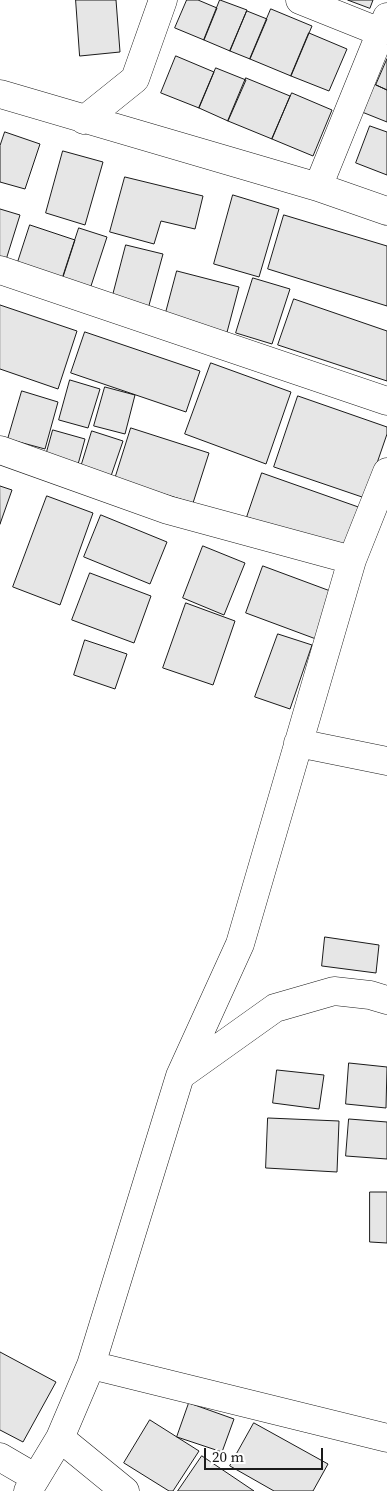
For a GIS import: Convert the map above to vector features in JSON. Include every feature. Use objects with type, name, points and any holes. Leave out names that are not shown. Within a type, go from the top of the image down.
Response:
[{"type":"street","points":[[84,120],[135,79],[163,0]]},
{"type":"street","points":[[300,0],[383,25],[318,187]]},
{"type":"street","points":[[0,94],[318,187],[387,211]]},
{"type":"street","points":[[0,270],[387,401]]},
{"type":"street","points":[[0,450],[168,510],[352,560]]},
{"type":"street","points":[[0,1457],[32,1484],[60,1438],[91,1365],[180,1076],[240,944],[352,560],[387,472]]},
{"type":"street","points":[[298,743],[387,761]]},
{"type":"street","points":[[180,1076],[275,1008],[334,991],[370,994],[387,1000]]},
{"type":"street","points":[[91,1365],[387,1438]]},
{"type":"street","points":[[60,1438],[126,1491]]},
{"type":"building","points":[[76,0],[116,0],[120,52],[80,56]]},
{"type":"building","points":[[187,0],[198,0],[217,8],[204,40],[175,28]]},
{"type":"building","points":[[220,0],[247,10],[230,51],[204,40]]},
{"type":"building","points":[[348,0],[373,0],[370,8]]},
{"type":"building","points":[[271,9],[312,26],[291,76],[250,59]]},
{"type":"building","points":[[247,11],[267,19],[250,59],[230,51]]},
{"type":"building","points":[[309,33],[347,49],[329,91],[291,76]]},
{"type":"building","points":[[176,56],[214,72],[199,108],[161,93]]},
{"type":"building","points":[[387,59],[387,90],[376,85]]},
{"type":"building","points":[[216,68],[246,80],[228,121],[199,108]]},
{"type":"building","points":[[246,78],[290,96],[272,139],[228,121]]},
{"type":"building","points":[[374,84],[387,90],[387,122],[362,112]]},
{"type":"building","points":[[292,93],[332,110],[313,156],[272,139]]},
{"type":"building","points":[[370,126],[387,132],[387,175],[356,163]]},
{"type":"building","points":[[5,132],[40,144],[25,189],[0,182],[0,146]]},
{"type":"building","points":[[63,151],[103,162],[85,225],[46,213]]},
{"type":"building","points":[[125,177],[203,196],[195,229],[161,221],[154,244],[110,232]]},
{"type":"building","points":[[233,195],[279,209],[259,277],[214,264]]},
{"type":"building","points":[[0,209],[20,215],[5,263],[0,261]]},
{"type":"building","points":[[284,215],[387,246],[387,306],[268,269]]},
{"type":"building","points":[[30,225],[75,240],[62,280],[17,265]]},
{"type":"building","points":[[79,228],[107,237],[90,289],[62,280]]},
{"type":"building","points":[[126,245],[163,254],[148,309],[112,299]]},
{"type":"building","points":[[177,271],[239,287],[226,336],[164,320]]},
{"type":"building","points":[[253,278],[290,289],[272,344],[236,333]]},
{"type":"building","points":[[294,299],[387,331],[387,381],[278,345]]},
{"type":"building","points":[[0,305],[77,331],[58,389],[0,369]]},
{"type":"building","points":[[85,332],[200,371],[186,412],[71,373]]},
{"type":"building","points":[[211,363],[291,392],[266,464],[185,434]]},
{"type":"building","points":[[70,380],[100,389],[88,428],[59,420]]},
{"type":"building","points":[[105,387],[135,395],[125,434],[94,426]]},
{"type":"building","points":[[22,391],[58,402],[45,449],[8,439]]},
{"type":"building","points":[[298,396],[387,427],[387,434],[365,498],[274,467]]},
{"type":"building","points":[[131,428],[209,453],[193,503],[115,479]]},
{"type":"building","points":[[53,430],[85,439],[77,468],[45,459]]},
{"type":"building","points":[[92,431],[123,441],[111,476],[81,467]]},
{"type":"building","points":[[262,473],[364,509],[349,553],[247,517]]},
{"type":"building","points":[[0,486],[12,490],[0,524]]},
{"type":"building","points":[[47,496],[93,513],[60,605],[13,587]]},
{"type":"building","points":[[101,515],[167,542],[150,584],[84,557]]},
{"type":"building","points":[[203,546],[245,563],[224,615],[183,598]]},
{"type":"building","points":[[263,566],[333,592],[316,639],[246,613]]},
{"type":"building","points":[[90,573],[151,596],[134,643],[72,620]]},
{"type":"building","points":[[186,603],[235,621],[213,685],[163,668]]},
{"type":"building","points":[[278,634],[312,645],[290,709],[255,697]]},
{"type":"building","points":[[85,640],[127,654],[115,689],[74,675]]},
{"type":"building","points":[[325,937],[379,945],[376,973],[322,966]]},
{"type":"building","points":[[349,1063],[387,1067],[386,1108],[346,1104]]},
{"type":"building","points":[[277,1070],[324,1075],[319,1109],[273,1103]]},
{"type":"building","points":[[268,1118],[339,1121],[337,1172],[266,1168]]},
{"type":"building","points":[[349,1119],[387,1122],[387,1159],[346,1156]]},
{"type":"building","points":[[370,1192],[387,1192],[387,1243],[370,1242]]},
{"type":"building","points":[[0,1352],[56,1382],[23,1442],[0,1430]]},
{"type":"building","points":[[189,1403],[234,1419],[222,1452],[177,1437]]},
{"type":"building","points":[[150,1420],[199,1451],[173,1491],[169,1491],[124,1463]]},
{"type":"building","points":[[254,1423],[328,1464],[313,1491],[274,1491],[230,1466]]},
{"type":"building","points":[[202,1456],[254,1491],[178,1491]]}]
